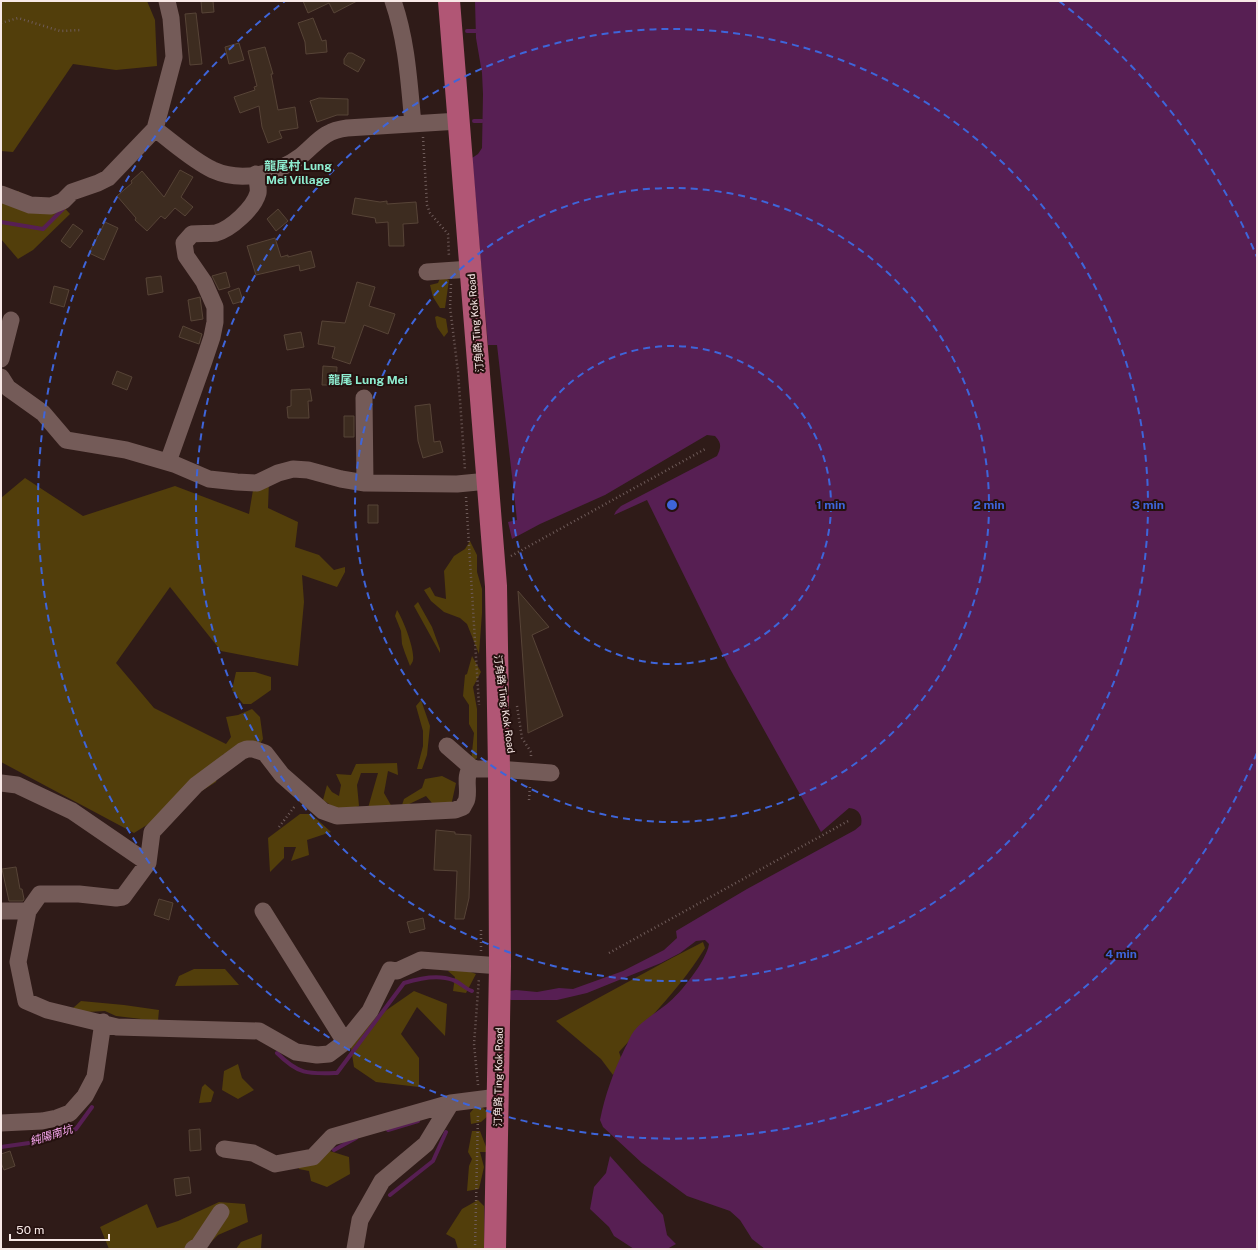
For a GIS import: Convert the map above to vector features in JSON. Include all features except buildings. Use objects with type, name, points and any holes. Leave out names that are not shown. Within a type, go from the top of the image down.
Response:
[{"type":"main road","name":"汀角路 Ting Kok Road","points":[[449,1],[459,121],[461,270],[488,482],[496,586],[497,645],[513,746],[506,769],[500,906],[490,965],[488,1098],[495,1249]]},
{"type":"street","points":[[1,194],[30,205],[51,206],[63,201],[72,192],[108,178],[155,129],[174,57],[171,18],[167,1]]},
{"type":"street","points":[[393,1],[398,15],[404,45],[417,127]]},
{"type":"street","points":[[155,129],[198,160],[215,170],[236,176],[256,174],[287,165],[303,154],[320,138],[332,131],[347,128],[417,127],[459,121]]},
{"type":"street","points":[[168,462],[212,337],[214,322],[215,307],[204,282],[186,256],[184,244],[192,234],[218,232],[227,229],[238,220],[250,208],[258,193],[256,174]]},
{"type":"street","points":[[427,272],[461,270]]},
{"type":"street","points":[[1,359],[11,320]]},
{"type":"street","points":[[1,377],[8,388],[43,412],[66,440],[126,450],[168,462],[209,480],[257,483],[278,472],[293,469],[308,470],[341,479],[365,483],[456,484],[488,482]]},
{"type":"street","points":[[364,398],[365,483]]},
{"type":"street","points":[[447,746],[471,767],[551,773]]},
{"type":"street","points":[[471,767],[466,778],[467,799],[463,807],[455,810],[337,816],[323,811],[303,794],[282,775],[265,753],[253,749],[242,751],[196,785],[152,832],[148,863],[123,897],[116,898],[79,894],[40,894],[28,911],[18,962],[26,1001],[47,1010],[103,1022],[117,1027],[259,1032],[296,1052],[317,1055],[329,1054],[345,1042],[370,1012],[390,970],[397,971],[422,960],[490,965]]},
{"type":"street","points":[[1,783],[17,785],[72,811],[148,863]]},
{"type":"street","points":[[1,911],[28,911]]},
{"type":"street","points":[[263,911],[345,1042]]},
{"type":"street","points":[[1,1123],[57,1118],[70,1113],[86,1096],[95,1077],[103,1022]]},
{"type":"street","points":[[224,1149],[253,1153],[275,1164],[313,1157],[332,1137],[451,1102],[488,1098]]},
{"type":"street","points":[[355,1249],[360,1220],[382,1181],[426,1144],[451,1102]]},
{"type":"street","points":[[193,1249],[199,1245],[221,1212]]},
{"type":"path","points":[[1,23],[18,18],[60,31],[81,30]]},
{"type":"path","points":[[417,127],[427,204],[430,213],[448,234],[461,270],[450,307],[458,372],[479,706]]},
{"type":"path","points":[[511,556],[707,448]]},
{"type":"path","points":[[279,827],[303,794]]},
{"type":"path","points":[[610,953],[850,820]]},
{"type":"path","points":[[474,1249],[488,1098],[474,1044],[490,965],[481,924]]},
{"type":"shaded area","points":[[1,1],[147,1],[155,20],[157,66],[116,70],[73,64],[13,152],[1,151]]},
{"type":"shaded area","points":[[475,1],[1257,1],[1257,1249],[765,1249],[752,1239],[740,1220],[730,1211],[687,1196],[642,1163],[603,1127],[600,1120],[607,1092],[631,1035],[641,1023],[667,1004],[685,985],[707,951],[709,944],[705,940],[696,941],[680,953],[661,963],[587,993],[557,1000],[508,999],[509,991],[516,990],[537,992],[559,988],[573,989],[623,971],[664,950],[677,938],[676,931],[747,889],[855,830],[861,825],[861,816],[858,811],[849,808],[821,832],[729,667],[647,500],[614,515],[621,506],[717,456],[720,446],[719,441],[715,436],[707,435],[605,495],[540,524],[512,539],[508,522],[517,520],[497,345],[488,345],[472,158],[478,154],[482,148],[482,73],[476,38]]},
{"type":"shaded area","points":[[19,191],[22,205],[59,202],[70,214],[33,250],[18,259],[1,239],[1,198]]},
{"type":"shaded area","points":[[441,276],[449,280],[445,308],[440,308],[433,297],[430,285],[438,283]]},
{"type":"shaded area","points":[[437,316],[446,319],[448,332],[444,337],[437,327],[435,317]]},
{"type":"shaded area","points":[[25,478],[83,516],[175,486],[249,514],[255,478],[269,481],[268,508],[298,522],[295,547],[319,555],[334,570],[345,567],[345,572],[337,587],[302,575],[304,602],[298,666],[221,651],[170,587],[116,663],[154,708],[226,744],[231,737],[226,717],[238,715],[252,709],[260,717],[263,739],[253,755],[240,760],[223,754],[216,782],[134,833],[1,762],[1,498]]},
{"type":"shaded area","points":[[470,541],[477,555],[477,572],[482,589],[479,654],[467,624],[460,618],[444,612],[431,601],[424,590],[430,587],[435,596],[446,599],[444,571],[454,556],[465,549]]},
{"type":"shaded area","points":[[418,602],[432,627],[440,653],[414,606]]},
{"type":"shaded area","points":[[397,610],[405,627],[412,649],[413,661],[410,666],[402,644],[401,631],[395,616]]},
{"type":"shaded area","points":[[472,656],[481,672],[473,687],[477,709],[477,758],[471,762],[474,733],[469,724],[469,705],[463,696],[465,675],[467,674]]},
{"type":"shaded area","points":[[236,672],[255,672],[271,677],[271,690],[251,704],[243,704],[232,690]]},
{"type":"shaded area","points":[[421,700],[430,726],[427,755],[422,769],[417,769],[423,746],[423,731],[416,706]]},
{"type":"shaded area","points":[[397,763],[398,775],[388,771],[384,793],[392,807],[368,808],[378,773],[361,773],[357,785],[359,806],[341,812],[323,800],[327,785],[332,792],[339,796],[341,785],[336,774],[351,775],[356,764]]},
{"type":"shaded area","points":[[442,776],[456,783],[451,806],[437,809],[426,796],[405,806],[402,805],[404,799],[422,788],[425,779]]},
{"type":"shaded area","points":[[300,814],[311,814],[331,832],[307,840],[309,855],[291,861],[296,847],[284,847],[284,858],[270,872],[268,838]]},
{"type":"shaded area","points":[[703,942],[705,948],[686,976],[619,1052],[622,1061],[613,1075],[601,1059],[556,1021],[672,958]]},
{"type":"shaded area","points":[[457,967],[476,974],[466,993],[453,991],[455,977],[448,971]]},
{"type":"shaded area","points":[[194,969],[225,969],[239,985],[175,986],[179,976]]},
{"type":"shaded area","points":[[414,991],[447,1004],[445,1036],[417,1007],[401,1034],[419,1058],[419,1087],[376,1082],[354,1067],[350,1042],[365,1025]]},
{"type":"shaded area","points":[[81,1001],[159,1010],[158,1021],[116,1016],[105,1011],[87,1012],[73,1008]]},
{"type":"shaded area","points":[[238,1064],[242,1078],[254,1090],[238,1099],[222,1090],[224,1071]]},
{"type":"shaded area","points":[[205,1084],[214,1092],[211,1102],[199,1103],[202,1087]]},
{"type":"shaded area","points":[[480,1105],[490,1114],[481,1122],[471,1124],[470,1113],[475,1107]]},
{"type":"shaded area","points":[[472,1131],[480,1131],[488,1152],[480,1152],[484,1167],[479,1189],[467,1191],[469,1166],[472,1159],[468,1152]]},
{"type":"shaded area","points":[[320,1148],[349,1157],[350,1174],[327,1187],[311,1181],[309,1171],[299,1169],[295,1156]]},
{"type":"shaded area","points":[[610,1156],[663,1215],[667,1235],[676,1244],[667,1249],[634,1249],[614,1236],[609,1227],[590,1209],[594,1187],[606,1173]]},
{"type":"shaded area","points":[[478,1200],[484,1206],[484,1249],[458,1249],[455,1239],[446,1234],[462,1209]]},
{"type":"shaded area","points":[[219,1202],[245,1204],[248,1222],[218,1235],[204,1249],[109,1249],[100,1227],[147,1204],[157,1228],[178,1221]]},
{"type":"shaded area","points":[[262,1234],[261,1249],[236,1249],[241,1242]]},
{"type":"waterway","points":[[467,31],[476,31]]},
{"type":"waterway","points":[[474,121],[482,121]]},
{"type":"waterway","points":[[1,222],[43,229],[63,209]]},
{"type":"waterway","points":[[277,1053],[292,1066],[304,1072],[337,1073],[404,983],[423,978],[441,977],[456,981],[472,991]]},
{"type":"waterway","name":"純陽南坑","points":[[1,1147],[36,1142],[76,1129],[92,1107]]},
{"type":"waterway","points":[[388,1130],[418,1121]]},
{"type":"waterway","points":[[390,1195],[433,1161],[446,1132]]},
{"type":"waterway","points":[[334,1150],[356,1138]]},
{"type":"district","name":"龍尾村 Lung Mei Village","points":[[298,173]]},
{"type":"district","name":"龍尾 Lung Mei","points":[[368,380]]}]
